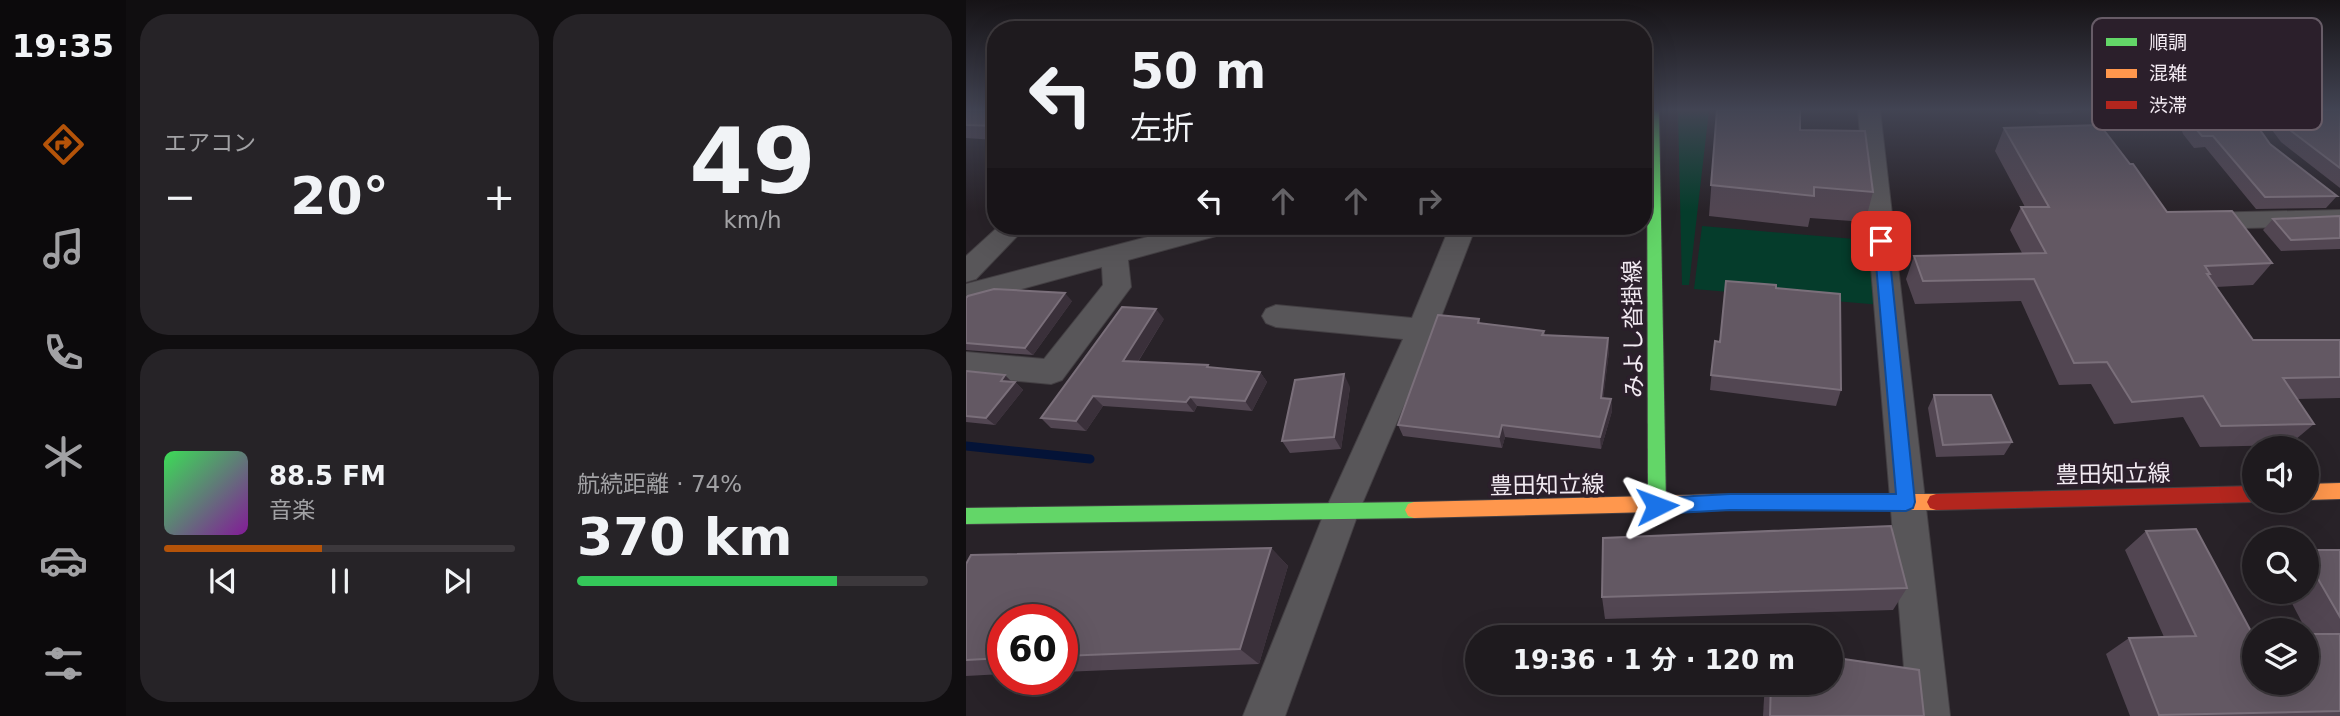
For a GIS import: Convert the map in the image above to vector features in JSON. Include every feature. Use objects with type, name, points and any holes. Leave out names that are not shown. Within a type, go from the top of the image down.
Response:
[{"type":"main road","name":"みよし沓掛線","points":[[1652,176],[1657,506]]},
{"type":"main road","points":[[2319,492],[2340,491]]},
{"type":"main road","name":"豊田知立線","points":[[966,516],[2242,494]]},
{"type":"street","points":[[1872,143],[1929,716]]},
{"type":"street","points":[[2176,222],[2340,218]]},
{"type":"street","points":[[966,272],[1005,235]]},
{"type":"street","points":[[966,294],[1182,235]]},
{"type":"street","points":[[1264,716],[1342,511],[1422,330],[1459,235]]},
{"type":"street","points":[[966,364],[1051,372],[1117,287],[1114,255]]},
{"type":"street","points":[[1276,316],[1422,330]]},
{"type":"green space","points":[[1679,143],[1705,143],[1689,285],[1682,285]]},
{"type":"green space","points":[[1702,226],[1878,241],[1882,305],[1694,289]]},
{"type":"building","points":[[1714,143],[1867,143],[1873,192],[1814,187],[1814,196],[1711,185]]},
{"type":"building","points":[[2013,143],[2114,143],[2130,164],[2133,164],[2167,212],[2232,211],[2272,263],[2205,266],[2210,274],[2207,274],[2253,340],[2340,340],[2340,377],[2283,378],[2314,424],[2221,426],[2203,396],[2132,402],[2107,362],[2074,363],[2034,279],[1923,281],[1914,256],[2046,253],[2021,207],[2049,207]]},
{"type":"building","points":[[2219,143],[2270,143],[2337,196],[2265,197]]},
{"type":"building","points":[[2308,143],[2340,143],[2340,168]]},
{"type":"building","points":[[2340,216],[2340,238],[2291,240],[2273,219]]},
{"type":"building","points":[[1726,281],[1840,294],[1841,390],[1711,375],[1715,341],[1720,342]]},
{"type":"building","points":[[994,289],[1065,293],[1025,348],[966,343],[966,298]]},
{"type":"building","points":[[1122,307],[1156,309],[1123,361],[1208,365],[1207,367],[1260,372],[1245,401],[1190,397],[1186,402],[1093,396],[1076,421],[1041,418]]},
{"type":"building","points":[[1438,315],[1479,319],[1478,323],[1544,331],[1542,335],[1608,338],[1601,398],[1611,399],[1600,437],[1502,425],[1499,437],[1398,425]]},
{"type":"building","points":[[966,371],[1005,375],[1001,381],[1015,382],[986,418],[966,416]]},
{"type":"building","points":[[1344,374],[1334,437],[1282,441],[1295,380]]},
{"type":"building","points":[[1934,395],[1991,395],[2012,442],[1943,445]]},
{"type":"building","points":[[1891,526],[1907,588],[1602,597],[1603,538]]},
{"type":"building","points":[[2196,529],[2244,618],[2242,695],[2319,695],[2319,634],[2340,634],[2340,711],[2159,715],[2129,638],[2196,636],[2146,531]]},
{"type":"building","points":[[1271,548],[1240,649],[1078,655],[1078,604],[987,604],[987,659],[966,660],[966,564],[971,555]]},
{"type":"building","points":[[2319,550],[2340,550],[2340,617],[2319,581]]},
{"type":"building","points":[[1843,659],[1919,670],[1924,716],[1770,716],[1771,695],[1843,695]]},
{"type":"waterway","points":[[966,446],[1090,459]]},
{"type":"traffic: fast","points":[[1653,143],[1657,506]]},
{"type":"traffic: fast","points":[[966,516],[1414,510]]},
{"type":"traffic: slow","points":[[2319,492],[2340,491]]},
{"type":"traffic: slow","points":[[1414,510],[1730,502],[1936,502]]},
{"type":"traffic: jam","points":[[1936,502],[2242,494]]},
{"type":"route","points":[[1657,506],[1730,502],[1906,502],[1881,241]]}]
